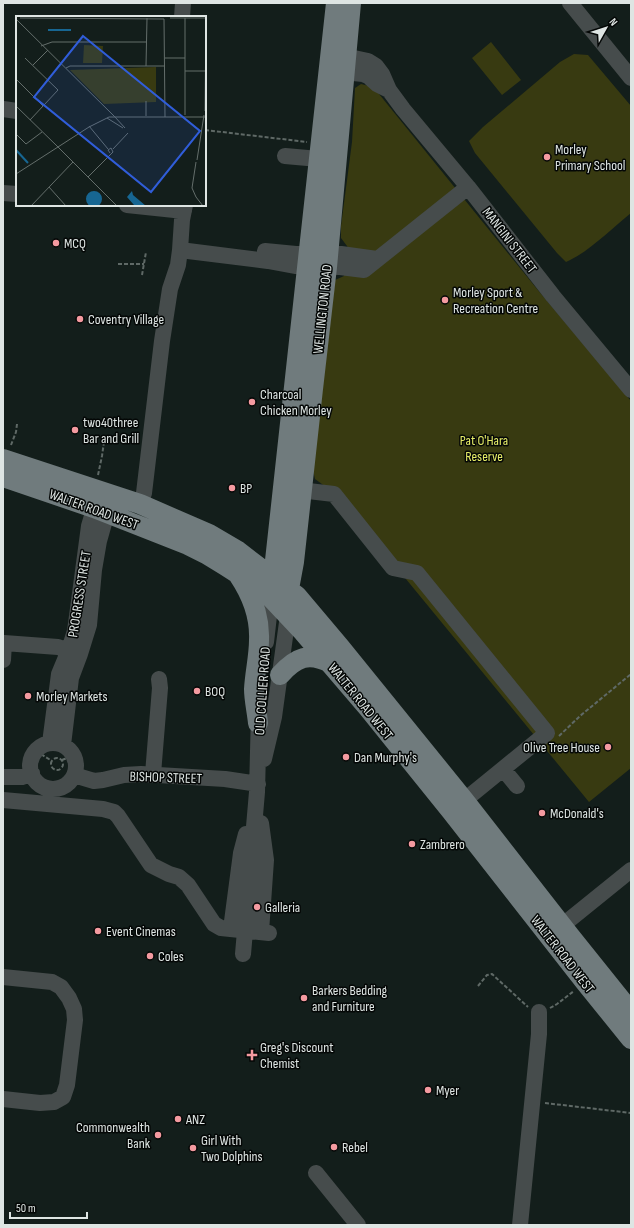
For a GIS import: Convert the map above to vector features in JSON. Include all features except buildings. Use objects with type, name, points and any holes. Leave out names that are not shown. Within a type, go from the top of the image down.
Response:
[{"type":"main road","name":"WELLINGTON ROAD","points":[[271,598],[294,562],[293,490],[338,63],[336,3]]},
{"type":"main road","name":"WELLINGTON ROAD","points":[[318,260],[320,151],[351,3]]},
{"type":"main road","name":"WALTER ROAD WEST","points":[[5,453],[102,497],[206,554],[257,586],[288,615],[457,806]]},
{"type":"main road","name":"WALTER ROAD WEST","points":[[3,477],[140,504],[209,534],[238,551],[297,596],[316,617],[457,806],[555,931],[631,1039]]},
{"type":"main road","name":"WELLINGTON ROAD","points":[[288,615],[281,584],[279,534],[293,490]]},
{"type":"main road","points":[[238,551],[247,549],[262,550],[270,546],[279,534]]},
{"type":"main road","points":[[238,573],[251,598],[258,620],[260,639],[254,690],[258,723]]},
{"type":"main road","points":[[280,674],[289,665],[298,660],[310,657],[320,658],[330,663]]},
{"type":"main road","name":"WALTER ROAD WEST","points":[[555,931],[631,1012]]},
{"type":"street","points":[[182,16],[183,3]]},
{"type":"street","points":[[570,3],[631,78]]},
{"type":"street","name":"MANGINI STREET","points":[[338,63],[368,61],[376,66],[382,74],[389,90],[403,109],[468,187],[553,296],[631,390]]},
{"type":"street","points":[[3,109],[16,111]]},
{"type":"street","points":[[285,156],[320,151]]},
{"type":"street","points":[[318,260],[364,270],[468,187]]},
{"type":"street","points":[[3,193],[16,194]]},
{"type":"street","points":[[140,504],[144,493],[158,368],[170,289],[178,265],[184,208],[146,206]]},
{"type":"street","points":[[180,246],[295,266],[341,254],[376,259]]},
{"type":"street","points":[[293,490],[334,494],[393,568],[417,572],[553,734],[503,769],[457,806]]},
{"type":"street","name":"PROGRESS STREET","points":[[56,744],[59,674],[75,652],[75,631],[89,526],[102,497]]},
{"type":"street","name":"OLD COLLIER ROAD","points":[[243,954],[258,788],[258,723],[271,598]]},
{"type":"street","name":"OLD COLLIER ROAD","points":[[258,788],[274,717],[288,615]]},
{"type":"street","points":[[3,660],[4,643],[58,647],[75,652]]},
{"type":"street","points":[[153,774],[160,688],[159,679]]},
{"type":"street","points":[[44,744],[56,744],[68,748],[74,755],[76,764],[74,775],[67,784],[61,787],[49,788],[38,783],[32,773],[30,767],[32,756],[36,750],[44,744]]},
{"type":"street","points":[[503,769],[517,786]]},
{"type":"street","points":[[3,777],[22,777],[32,773]]},
{"type":"street","name":"BISHOP STREET","points":[[74,775],[94,780],[103,780],[124,775],[153,774],[225,779],[258,788]]},
{"type":"street","points":[[231,929],[241,853],[258,788]]},
{"type":"street","points":[[3,800],[103,809],[114,812],[151,865],[179,877],[188,885],[214,924],[221,928],[265,932],[266,860],[258,788]]},
{"type":"street","points":[[555,931],[631,870]]},
{"type":"street","points":[[3,977],[52,982],[61,987],[69,998],[74,1009],[75,1020],[67,1085],[63,1097],[54,1102],[40,1103],[3,1099]]},
{"type":"street","points":[[520,1225],[539,1034],[538,1010]]},
{"type":"street","points":[[316,1174],[358,1225]]},
{"type":"path","points":[[206,130],[320,151]]},
{"type":"path","points":[[142,275],[146,252]]},
{"type":"path","points":[[118,264],[144,264]]},
{"type":"path","points":[[5,453],[12,444],[17,424]]},
{"type":"path","points":[[102,497],[102,456],[105,435]]},
{"type":"path","points":[[553,734],[580,716],[631,674]]},
{"type":"path","points":[[56,758],[62,760],[64,764],[62,768],[55,770],[52,767],[52,760],[56,758]]},
{"type":"path","points":[[478,986],[487,974],[492,974],[538,1010],[557,1004],[576,989]]},
{"type":"path","points":[[541,1103],[631,1113]]},
{"type":"green space","points":[[491,42],[521,80],[502,95],[472,58]]},
{"type":"green space","points":[[574,54],[588,55],[631,106],[631,213],[591,246],[575,258],[566,262],[475,153],[469,141],[483,127],[560,62]]},
{"type":"green space","name":"Pat O'Hara Reserve","points":[[361,84],[375,89],[537,289],[631,401],[631,768],[589,802],[337,495],[315,479],[313,470],[335,280],[344,276],[350,250],[341,238],[341,226],[352,142],[355,88]]},
{"type":"place","name":"Morley Primary School","points":[[547,157]]},
{"type":"place","name":"MCQ","points":[[56,243]]},
{"type":"place","name":"Morley Sport & Recreation Centre","points":[[445,300]]},
{"type":"place","name":"Coventry Village","points":[[80,319]]},
{"type":"place","name":"Charcoal Chicken Morley","points":[[252,402]]},
{"type":"place","name":"two40three Bar and Grill","points":[[75,430]]},
{"type":"place","name":"BP","points":[[232,488]]},
{"type":"place","name":"BOQ","points":[[197,691]]},
{"type":"place","name":"Morley Markets","points":[[28,696]]},
{"type":"place","name":"Olive Tree House","points":[[608,747]]},
{"type":"place","name":"Dan Murphy's","points":[[346,757]]},
{"type":"place","name":"McDonald's","points":[[542,813]]},
{"type":"place","name":"Zambrero","points":[[412,844]]},
{"type":"place","name":"Galleria","points":[[257,907]]},
{"type":"place","name":"Event Cinemas","points":[[98,931]]},
{"type":"place","name":"Coles","points":[[150,956]]},
{"type":"place","name":"Barkers Bedding and Furniture","points":[[304,998]]},
{"type":"place","name":"Greg's Discount Chemist","points":[[252,1055]]},
{"type":"place","name":"Myer","points":[[428,1090]]},
{"type":"place","name":"ANZ","points":[[178,1119]]},
{"type":"place","name":"Commonwealth Bank","points":[[158,1135]]},
{"type":"place","name":"Rebel","points":[[334,1147]]},
{"type":"place","name":"Girl With Two Dolphins","points":[[193,1148]]}]
